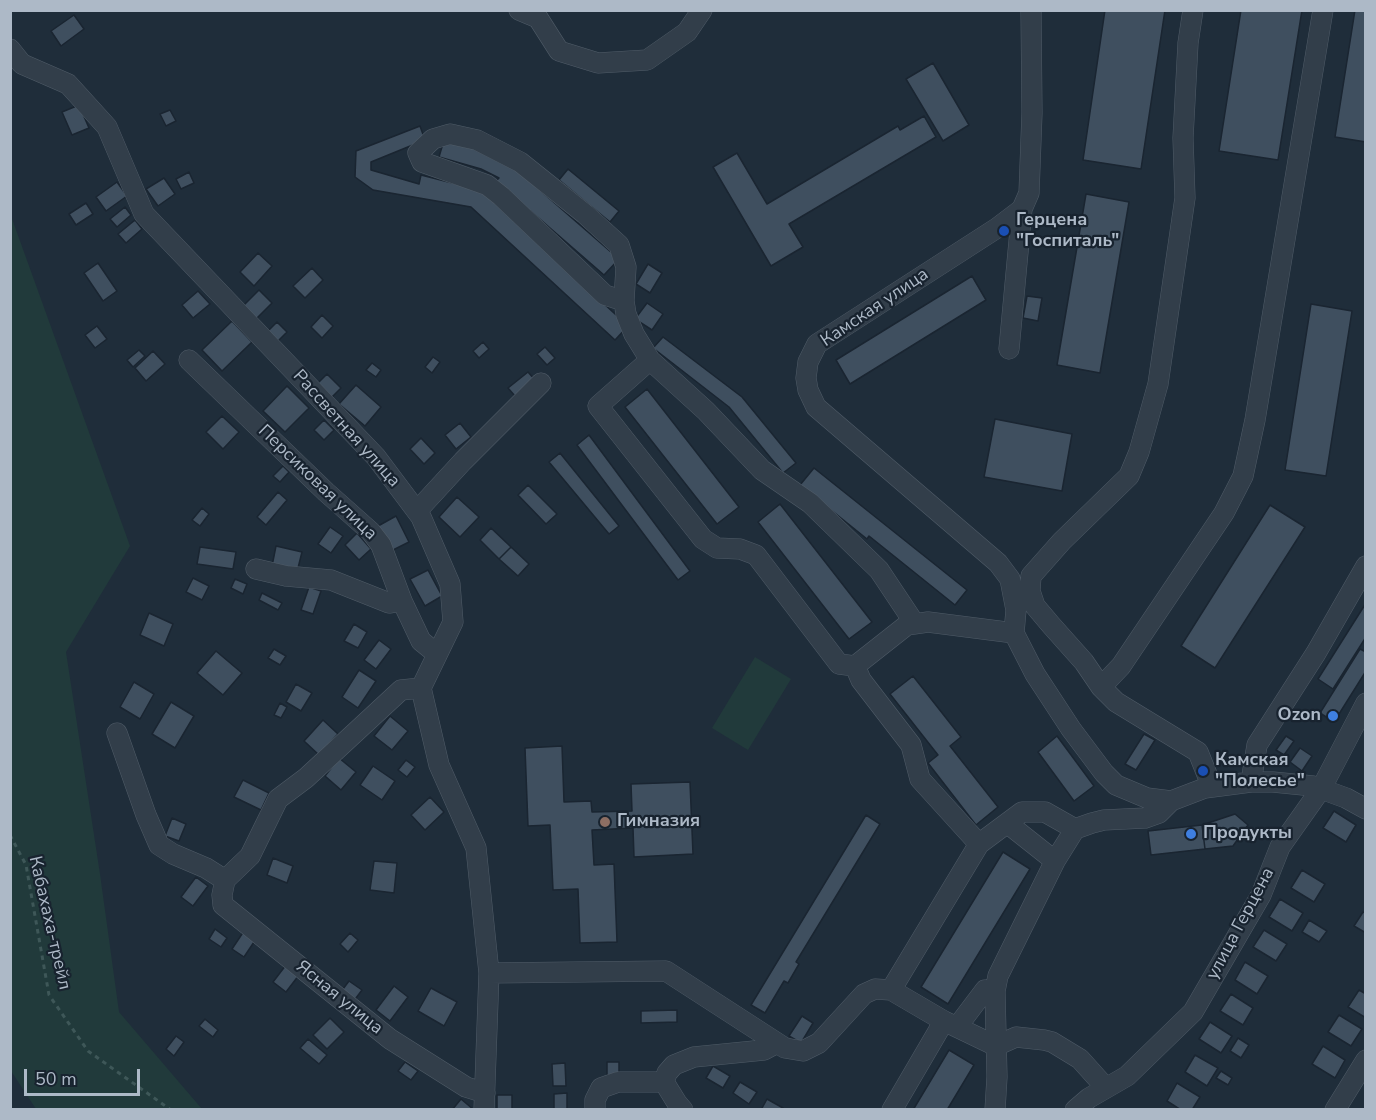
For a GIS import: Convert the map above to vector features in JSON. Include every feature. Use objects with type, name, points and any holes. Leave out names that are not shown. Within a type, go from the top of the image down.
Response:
[{"type":"street","points":[[519,10],[538,18],[560,51],[598,63],[646,60],[687,32],[702,10]]},
{"type":"street","points":[[1009,349],[1022,209],[1029,193],[1032,113],[1031,10]]},
{"type":"street","points":[[1193,10],[1188,43],[1184,126],[1185,198],[1158,384],[1139,452],[1129,476],[1062,541],[1031,576],[1030,591],[1035,606],[1116,702],[1198,752],[1212,787]]},
{"type":"street","points":[[1101,687],[1121,666],[1224,513],[1243,476],[1255,420],[1323,10]]},
{"type":"street","name":"Рассветная улица","points":[[10,50],[22,64],[68,84],[107,126],[144,214],[376,457],[422,517],[450,584],[453,622],[421,688]]},
{"type":"street","points":[[624,301],[605,295],[487,185],[422,162],[418,153],[433,139],[450,134],[477,140],[520,162],[620,245],[626,267],[624,301],[627,314],[634,334],[650,360],[706,411],[762,470],[810,503],[879,570],[915,624]]},
{"type":"street","name":"Камская улица","points":[[1022,209],[997,228],[817,344],[808,362],[808,390],[816,407],[998,563],[1010,579],[1016,610],[1014,633],[1035,674],[1071,729],[1104,773],[1116,785],[1147,798],[1171,801]]},
{"type":"street","name":"Персиковая улица","points":[[189,360],[326,492],[371,532],[381,545],[402,601],[421,641],[437,654]]},
{"type":"street","points":[[650,360],[598,406],[703,539],[717,548],[740,549],[756,555],[839,664],[855,666],[907,625],[928,622],[1014,633]]},
{"type":"street","points":[[417,512],[463,461],[541,383]]},
{"type":"street","points":[[1251,782],[1257,745],[1316,652],[1365,566]]},
{"type":"street","points":[[256,569],[286,576],[331,580],[389,603],[402,601]]},
{"type":"street","points":[[855,666],[861,680],[911,745],[921,779],[979,844]]},
{"type":"street","points":[[117,733],[159,845],[172,854],[206,868],[225,880],[250,856],[278,799],[306,778],[401,690],[421,688],[439,765],[476,848],[489,973],[484,1101]]},
{"type":"street","name":"улица Герцена","points":[[1075,1110],[1089,1098],[1127,1076],[1193,1012],[1261,895],[1280,848],[1321,789],[1365,703]]},
{"type":"street","points":[[995,1110],[997,1077],[995,991],[998,976],[1055,861],[1075,828],[1104,820],[1145,818],[1159,813],[1171,801],[1205,788],[1251,782],[1313,786],[1346,798],[1365,809]]},
{"type":"street","points":[[891,990],[979,844],[1022,812],[1045,812],[1075,828]]},
{"type":"street","points":[[1007,823],[1055,861]]},
{"type":"street","name":"Ясная улица","points":[[225,880],[223,905],[390,1039],[484,1101]]},
{"type":"street","points":[[489,973],[666,971],[785,1048],[803,1051],[819,1043],[864,994],[875,988],[891,990],[950,1024],[996,1046],[1016,1037],[1052,1042],[1080,1059],[1106,1088]]},
{"type":"street","points":[[892,1110],[950,1024],[985,990],[995,991]]},
{"type":"street","points":[[664,1082],[667,1073],[674,1065],[694,1058],[764,1050],[777,1043]]},
{"type":"street","points":[[1335,1110],[1365,1060]]},
{"type":"street","points":[[595,1110],[594,1100],[601,1088],[618,1082],[664,1082]]},
{"type":"street","points":[[664,1082],[683,1110]]},
{"type":"path","name":"Кабахаха-трейл","points":[[10,834],[26,865],[49,994],[88,1051],[171,1110]]},
{"type":"green space","points":[[11,216],[130,546],[66,652],[119,1012],[202,1109],[36,1109],[11,1071]]},
{"type":"green space","points":[[755,657],[791,679],[748,750],[712,728]]},
{"type":"building","points":[[1105,10],[1165,10],[1141,169],[1083,160]]},
{"type":"building","points":[[1241,10],[1302,10],[1278,160],[1219,151]]},
{"type":"building","points":[[1355,10],[1366,10],[1366,142],[1335,137]]},
{"type":"building","points":[[74,15],[84,29],[61,46],[51,31]]},
{"type":"building","points":[[933,63],[969,125],[943,141],[906,79]]},
{"type":"building","points":[[79,105],[89,128],[72,135],[62,112]]},
{"type":"building","points":[[170,110],[176,121],[166,126],[160,114]]},
{"type":"building","points":[[924,116],[936,137],[789,224],[803,247],[771,266],[713,167],[737,153],[767,204],[898,126],[900,130]]},
{"type":"building","points":[[420,126],[425,140],[371,162],[371,170],[419,184],[421,175],[484,193],[628,326],[615,340],[471,207],[373,190],[355,177],[356,151]]},
{"type":"building","points":[[444,140],[497,155],[619,259],[604,275],[496,181],[499,178],[481,169],[439,157]]},
{"type":"building","points":[[568,169],[619,211],[610,222],[559,180]]},
{"type":"building","points":[[189,172],[194,183],[181,189],[176,179]]},
{"type":"building","points":[[164,178],[175,194],[158,206],[146,189]]},
{"type":"building","points":[[117,182],[127,196],[106,211],[96,197]]},
{"type":"building","points":[[1086,194],[1129,202],[1100,373],[1057,365]]},
{"type":"building","points":[[86,203],[93,214],[76,225],[69,214]]},
{"type":"building","points":[[125,207],[131,215],[117,227],[110,219]]},
{"type":"building","points":[[135,220],[142,229],[126,243],[118,234]]},
{"type":"building","points":[[258,253],[272,266],[254,286],[240,272]]},
{"type":"building","points":[[98,263],[117,291],[103,301],[84,273]]},
{"type":"building","points":[[648,264],[662,273],[650,293],[636,284]]},
{"type":"building","points":[[312,268],[323,280],[305,298],[293,286]]},
{"type":"building","points":[[972,276],[986,300],[850,384],[836,360]]},
{"type":"building","points":[[259,290],[272,303],[256,319],[243,306]]},
{"type":"building","points":[[198,291],[210,304],[193,318],[182,305]]},
{"type":"building","points":[[1027,296],[1042,298],[1038,321],[1023,318]]},
{"type":"building","points":[[647,303],[663,314],[652,330],[635,319]]},
{"type":"building","points":[[1311,304],[1352,311],[1326,476],[1285,470]]},
{"type":"building","points":[[322,315],[333,326],[322,338],[311,327]]},
{"type":"building","points":[[232,321],[252,342],[222,371],[202,350]]},
{"type":"building","points":[[277,322],[287,332],[277,342],[267,332]]},
{"type":"building","points":[[97,326],[107,339],[95,348],[85,335]]},
{"type":"building","points":[[663,337],[742,397],[796,463],[783,473],[729,407],[653,348]]},
{"type":"building","points":[[483,342],[489,349],[479,358],[473,351]]},
{"type":"building","points":[[545,347],[555,358],[547,365],[537,354]]},
{"type":"building","points":[[139,350],[145,356],[133,367],[127,360]]},
{"type":"building","points":[[153,351],[165,364],[146,381],[135,368]]},
{"type":"building","points":[[433,357],[440,362],[432,373],[425,367]]},
{"type":"building","points":[[372,363],[381,370],[376,377],[366,370]]},
{"type":"building","points":[[528,372],[535,380],[515,396],[508,388]]},
{"type":"building","points":[[327,374],[341,388],[330,399],[316,385]]},
{"type":"building","points":[[356,385],[381,407],[365,426],[339,404]]},
{"type":"building","points":[[287,386],[309,408],[285,432],[263,411]]},
{"type":"building","points":[[647,389],[739,507],[717,524],[625,407]]},
{"type":"building","points":[[222,416],[239,432],[223,449],[206,432]]},
{"type":"building","points":[[995,419],[1072,434],[1062,491],[984,477]]},
{"type":"building","points":[[324,420],[334,430],[324,440],[314,430]]},
{"type":"building","points":[[460,423],[471,437],[456,449],[445,435]]},
{"type":"building","points":[[589,435],[690,571],[678,580],[577,445]]},
{"type":"building","points":[[421,438],[435,453],[424,464],[410,449]]},
{"type":"building","points":[[560,453],[619,526],[609,534],[549,462]]},
{"type":"building","points":[[283,466],[289,472],[280,482],[273,476]]},
{"type":"building","points":[[814,468],[967,590],[955,605],[869,536],[867,539],[800,485]]},
{"type":"building","points":[[528,485],[557,514],[546,524],[518,495]]},
{"type":"building","points":[[278,492],[287,500],[266,525],[257,517]]},
{"type":"building","points":[[457,497],[479,517],[460,537],[439,517]]},
{"type":"building","points":[[780,504],[872,622],[849,639],[758,522]]},
{"type":"building","points":[[1270,505],[1305,527],[1215,668],[1181,646]]},
{"type":"building","points":[[202,508],[209,514],[200,526],[192,520]]},
{"type":"building","points":[[396,516],[409,542],[391,551],[378,526]]},
{"type":"building","points":[[330,527],[343,536],[331,553],[318,544]]},
{"type":"building","points":[[491,528],[511,547],[499,559],[480,540]]},
{"type":"building","points":[[357,533],[371,549],[359,560],[345,545]]},
{"type":"building","points":[[276,546],[302,552],[297,572],[272,566]]},
{"type":"building","points":[[200,547],[236,552],[233,569],[197,564]]},
{"type":"building","points":[[511,547],[529,564],[518,576],[499,559]]},
{"type":"building","points":[[428,570],[442,596],[425,606],[410,579]]},
{"type":"building","points":[[193,578],[209,586],[202,600],[186,592]]},
{"type":"building","points":[[235,579],[247,584],[243,594],[231,588]]},
{"type":"building","points":[[309,587],[321,591],[313,614],[301,610]]},
{"type":"building","points":[[262,593],[282,603],[278,610],[259,600]]},
{"type":"building","points":[[1366,603],[1366,637],[1333,689],[1318,679]]},
{"type":"building","points":[[149,613],[173,624],[164,646],[140,635]]},
{"type":"building","points":[[354,624],[367,632],[358,648],[344,641]]},
{"type":"building","points":[[379,640],[391,649],[376,669],[364,660]]},
{"type":"building","points":[[274,649],[286,656],[280,665],[268,658]]},
{"type":"building","points":[[1360,649],[1366,652],[1366,671],[1334,722],[1320,713]]},
{"type":"building","points":[[216,651],[242,673],[223,695],[197,673]]},
{"type":"building","points":[[359,670],[376,681],[358,708],[342,697]]},
{"type":"building","points":[[913,676],[961,737],[950,746],[998,807],[976,825],[928,763],[938,755],[890,694]]},
{"type":"building","points":[[134,682],[154,694],[140,719],[120,707]]},
{"type":"building","points":[[296,684],[312,693],[301,711],[286,702]]},
{"type":"building","points":[[171,702],[194,716],[175,748],[152,734]]},
{"type":"building","points":[[280,703],[287,707],[281,718],[274,715]]},
{"type":"building","points":[[390,716],[408,731],[392,750],[374,736]]},
{"type":"building","points":[[323,720],[338,734],[319,755],[304,741]]},
{"type":"building","points":[[1144,734],[1155,740],[1136,770],[1125,764]]},
{"type":"building","points":[[1057,736],[1094,786],[1074,801],[1038,752]]},
{"type":"building","points":[[1286,736],[1294,741],[1284,755],[1276,750]]},
{"type":"building","points":[[562,746],[564,802],[591,801],[592,812],[632,811],[631,784],[690,782],[693,854],[634,857],[633,828],[592,830],[594,865],[614,864],[617,942],[580,943],[578,889],[553,890],[550,825],[528,826],[525,748]]},
{"type":"building","points":[[1300,748],[1312,756],[1302,771],[1290,762]]},
{"type":"building","points":[[339,758],[356,772],[341,790],[325,776]]},
{"type":"building","points":[[406,760],[415,767],[407,777],[398,770]]},
{"type":"building","points":[[373,766],[395,781],[382,800],[360,785]]},
{"type":"building","points":[[243,780],[269,793],[261,810],[234,797]]},
{"type":"building","points":[[430,797],[444,812],[425,830],[411,815]]},
{"type":"building","points":[[1334,811],[1356,825],[1346,842],[1323,828]]},
{"type":"building","points":[[1235,814],[1248,825],[1233,846],[1205,849],[1202,825]]},
{"type":"building","points":[[866,815],[880,824],[796,962],[799,964],[788,983],[784,981],[765,1013],[751,1005]]},
{"type":"building","points":[[172,818],[186,824],[179,841],[165,836]]},
{"type":"building","points":[[1202,825],[1205,849],[1151,855],[1148,831]]},
{"type":"building","points":[[1003,852],[1030,869],[948,1004],[921,987]]},
{"type":"building","points":[[273,858],[293,866],[287,883],[267,875]]},
{"type":"building","points":[[374,861],[397,863],[394,893],[370,890]]},
{"type":"building","points":[[1302,870],[1325,884],[1314,902],[1291,888]]},
{"type":"building","points":[[196,877],[208,886],[193,906],[181,897]]},
{"type":"building","points":[[1280,899],[1303,913],[1292,931],[1269,917]]},
{"type":"building","points":[[1363,912],[1366,914],[1366,933],[1354,926]]},
{"type":"building","points":[[1309,920],[1327,931],[1319,942],[1302,932]]},
{"type":"building","points":[[215,929],[227,938],[221,947],[209,939]]},
{"type":"building","points":[[1264,930],[1287,944],[1276,961],[1253,947]]},
{"type":"building","points":[[244,931],[256,939],[244,957],[232,949]]},
{"type":"building","points":[[350,933],[358,940],[348,952],[340,944]]},
{"type":"building","points":[[1245,962],[1268,976],[1257,994],[1235,980]]},
{"type":"building","points":[[286,965],[299,975],[286,992],[273,982]]},
{"type":"building","points":[[349,981],[362,990],[353,1002],[340,993]]},
{"type":"building","points":[[394,986],[408,997],[390,1021],[376,1010]]},
{"type":"building","points":[[431,988],[457,1002],[444,1026],[418,1011]]},
{"type":"building","points":[[1359,990],[1366,994],[1366,1018],[1348,1007]]},
{"type":"building","points":[[1231,994],[1253,1008],[1243,1025],[1220,1011]]},
{"type":"building","points":[[677,1010],[677,1022],[641,1023],[641,1011]]},
{"type":"building","points":[[1339,1015],[1362,1029],[1351,1046],[1328,1032]]},
{"type":"building","points":[[802,1016],[813,1023],[801,1043],[789,1036]]},
{"type":"building","points":[[330,1018],[344,1032],[327,1049],[313,1035]]},
{"type":"building","points":[[205,1019],[218,1030],[213,1037],[199,1026]]},
{"type":"building","points":[[1210,1022],[1232,1036],[1221,1053],[1199,1039]]},
{"type":"building","points":[[176,1036],[184,1042],[174,1056],[166,1049]]},
{"type":"building","points":[[1238,1038],[1249,1045],[1241,1058],[1230,1051]]},
{"type":"building","points":[[308,1039],[327,1055],[319,1064],[300,1048]]},
{"type":"building","points":[[1323,1046],[1345,1060],[1335,1078],[1312,1064]]},
{"type":"building","points":[[949,1050],[974,1065],[947,1110],[913,1110]]},
{"type":"building","points":[[1195,1055],[1218,1068],[1207,1086],[1185,1072]]},
{"type":"building","points":[[405,1062],[418,1071],[411,1080],[398,1071]]},
{"type":"building","points":[[607,1062],[619,1062],[619,1075],[607,1075]]},
{"type":"building","points":[[565,1063],[566,1086],[553,1086],[552,1064]]},
{"type":"building","points":[[713,1066],[730,1076],[723,1088],[706,1078]]},
{"type":"building","points":[[1221,1071],[1232,1078],[1228,1085],[1216,1078]]},
{"type":"building","points":[[740,1082],[757,1092],[749,1104],[733,1093]]},
{"type":"building","points":[[1177,1083],[1200,1097],[1192,1110],[1181,1110],[1167,1101]]},
{"type":"building","points":[[567,1093],[567,1110],[554,1110],[554,1094]]},
{"type":"building","points":[[497,1095],[512,1095],[512,1110],[497,1110]]},
{"type":"building","points":[[461,1099],[474,1110],[452,1110]]},
{"type":"building","points":[[767,1099],[783,1108],[783,1110],[761,1110]]},
{"type":"place","name":"Герцена \"Госпиталь\"","points":[[1004,231]]},
{"type":"place","name":"Ozon","points":[[1333,716]]},
{"type":"place","name":"Камская \"Полесье\"","points":[[1203,771]]},
{"type":"place","name":"Гимназия","points":[[605,822]]},
{"type":"place","name":"Продукты","points":[[1191,834]]}]
